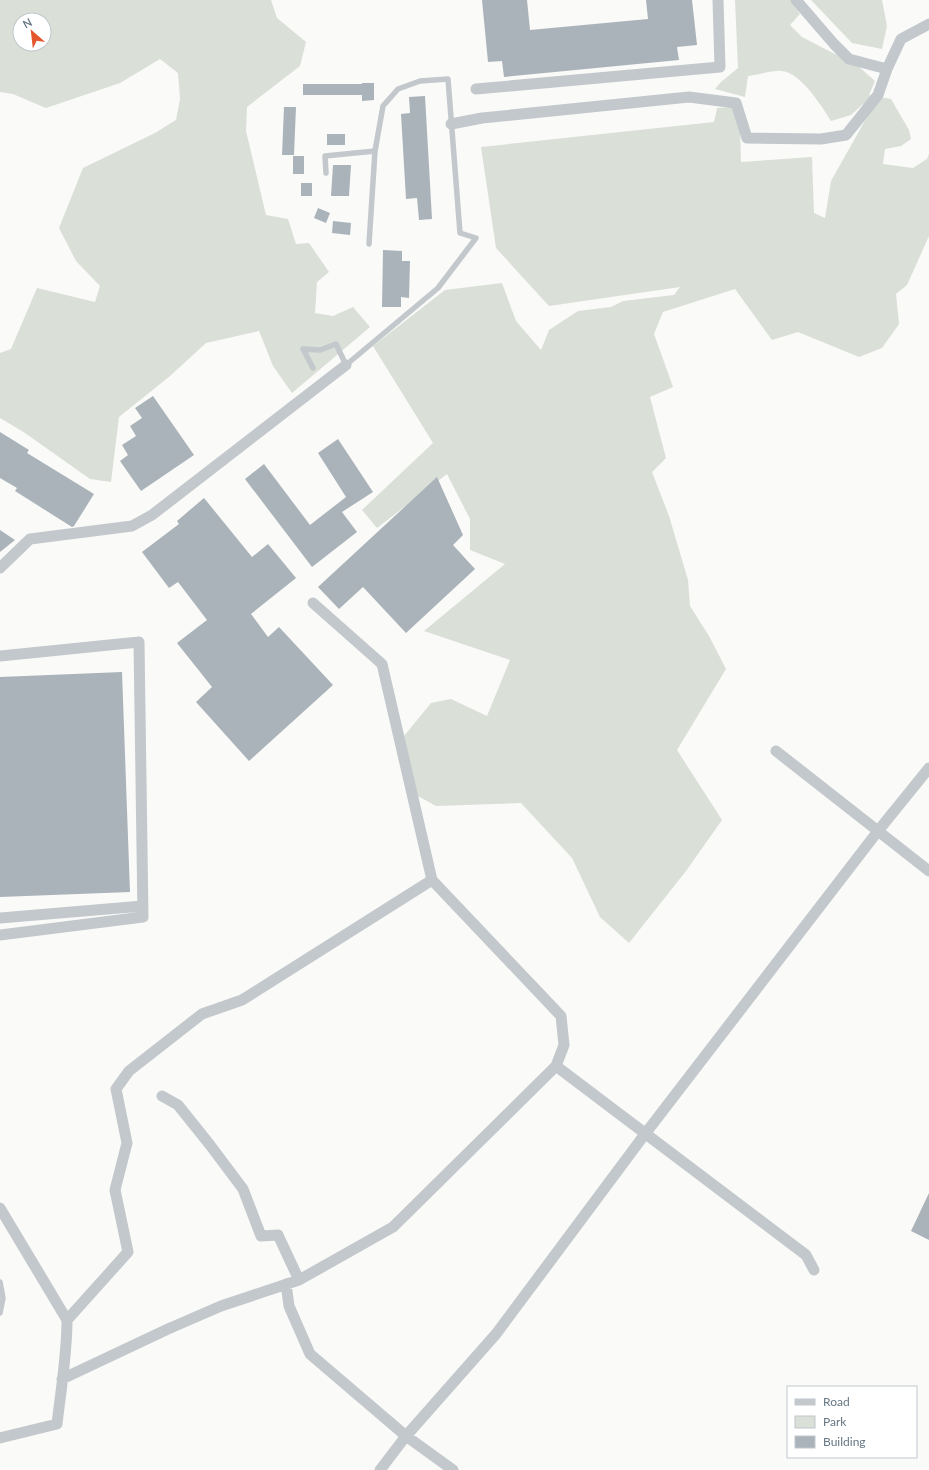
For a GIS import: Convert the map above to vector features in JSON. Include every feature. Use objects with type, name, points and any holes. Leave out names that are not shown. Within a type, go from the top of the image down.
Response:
[{"type":"street","points":[[476,89],[720,67],[718,0]]},
{"type":"street","points":[[796,0],[849,59],[886,69]]},
{"type":"street","points":[[452,124],[482,118],[689,96],[736,103],[747,138],[821,139],[846,135],[878,95],[886,69],[901,39],[929,24]]},
{"type":"street","points":[[0,568],[30,540],[132,526],[152,515],[346,365]]},
{"type":"street","points":[[62,1379],[168,1328],[221,1306],[298,1280],[393,1227],[556,1066],[564,1045],[561,1016],[432,880],[382,664],[314,603]]},
{"type":"street","points":[[0,656],[139,642],[143,917],[0,935]]},
{"type":"street","points":[[776,751],[929,871]]},
{"type":"street","points":[[380,1470],[406,1436],[496,1334],[645,1134],[878,830],[929,768]]},
{"type":"street","points":[[67,1320],[128,1252],[115,1190],[127,1143],[116,1089],[129,1071],[202,1014],[242,1000],[432,880]]},
{"type":"street","points":[[0,918],[142,906]]},
{"type":"street","points":[[556,1066],[806,1255],[814,1270]]},
{"type":"street","points":[[162,1096],[178,1105],[210,1144],[243,1189],[261,1236],[278,1236],[298,1280]]},
{"type":"street","points":[[0,1208],[67,1320],[67,1345],[57,1424],[0,1438]]},
{"type":"street","points":[[286,1284],[289,1306],[310,1354],[406,1436],[453,1470]]},
{"type":"lane","points":[[313,368],[303,349],[320,350],[336,344],[346,365],[438,288],[476,238],[460,233],[448,79],[420,81],[398,89],[383,106],[375,151],[369,244]]},
{"type":"lane","points":[[326,173],[325,156],[375,151]]},
{"type":"lane","points":[[0,1282],[3,1298],[0,1313]]},
{"type":"green space","points":[[0,0],[271,0],[277,18],[306,42],[300,66],[247,107],[246,131],[266,215],[288,219],[296,244],[309,243],[329,272],[317,282],[315,313],[333,316],[353,307],[370,327],[292,393],[273,366],[259,331],[206,343],[170,376],[119,417],[111,482],[90,479],[25,433],[0,418],[0,353],[11,349],[37,288],[95,302],[100,286],[76,261],[59,228],[83,168],[155,133],[176,120],[180,99],[178,73],[160,59],[120,83],[46,108],[13,94],[0,92]]},
{"type":"green space","points":[[735,0],[791,0],[800,14],[790,25],[802,37],[858,66],[875,81],[869,95],[891,99],[909,130],[911,139],[901,146],[885,149],[883,164],[913,168],[927,159],[929,154],[929,236],[907,285],[896,294],[899,324],[882,348],[859,357],[798,332],[772,340],[735,289],[663,312],[654,334],[673,387],[650,397],[666,458],[652,472],[669,516],[688,580],[690,606],[709,636],[726,669],[677,750],[722,820],[686,871],[629,943],[600,917],[572,858],[521,803],[436,806],[416,795],[404,736],[431,703],[451,699],[487,716],[510,660],[424,631],[505,564],[470,550],[470,519],[447,474],[377,528],[362,510],[433,443],[373,346],[445,290],[502,283],[516,321],[541,350],[549,330],[578,311],[611,307],[623,301],[674,295],[680,287],[549,306],[496,248],[481,147],[714,122],[717,108],[732,107],[740,125],[741,162],[812,157],[814,213],[825,218],[831,181],[867,117],[863,104],[851,115],[831,121],[803,83],[789,73],[782,71],[748,76],[745,97],[715,89],[738,68]]},
{"type":"green space","points":[[811,0],[882,0],[887,26],[882,49],[852,43]]},
{"type":"building","points":[[482,0],[527,0],[530,30],[648,19],[646,0],[692,0],[697,45],[677,47],[679,60],[504,77],[502,61],[488,62]]},
{"type":"building","points":[[374,83],[374,100],[362,101],[362,95],[303,95],[303,84]]},
{"type":"building","points":[[425,96],[432,219],[419,220],[417,198],[406,199],[401,114],[410,113],[409,97]]},
{"type":"building","points":[[284,107],[296,107],[294,155],[282,155]]},
{"type":"building","points":[[327,134],[345,134],[345,145],[327,145]]},
{"type":"building","points":[[293,156],[304,156],[304,174],[293,174]]},
{"type":"building","points":[[333,165],[351,165],[349,196],[331,196]]},
{"type":"building","points":[[301,183],[312,183],[312,196],[301,196]]},
{"type":"building","points":[[318,208],[330,213],[326,223],[314,218]]},
{"type":"building","points":[[333,221],[351,223],[350,235],[332,233]]},
{"type":"building","points":[[383,250],[402,251],[402,261],[410,261],[409,298],[401,297],[401,307],[382,307]]},
{"type":"building","points":[[153,396],[194,455],[141,491],[120,461],[128,455],[122,445],[136,436],[130,426],[142,418],[135,408]]},
{"type":"building","points":[[0,432],[29,450],[27,453],[94,494],[74,526],[72,527],[15,491],[17,488],[0,478]]},
{"type":"building","points":[[338,439],[373,492],[342,512],[357,532],[312,567],[245,479],[264,464],[310,525],[346,497],[318,453]]},
{"type":"building","points":[[437,477],[463,535],[453,545],[475,569],[406,633],[363,587],[339,609],[318,587]]},
{"type":"building","points":[[204,498],[252,557],[268,544],[296,578],[251,614],[268,637],[279,627],[333,685],[249,761],[196,702],[212,687],[177,643],[207,620],[178,582],[169,588],[142,552],[179,524],[177,521]]},
{"type":"building","points":[[0,530],[15,540],[0,552]]},
{"type":"building","points":[[122,672],[130,892],[0,897],[0,677]]},
{"type":"building","points":[[929,1193],[929,1240],[911,1231]]}]
